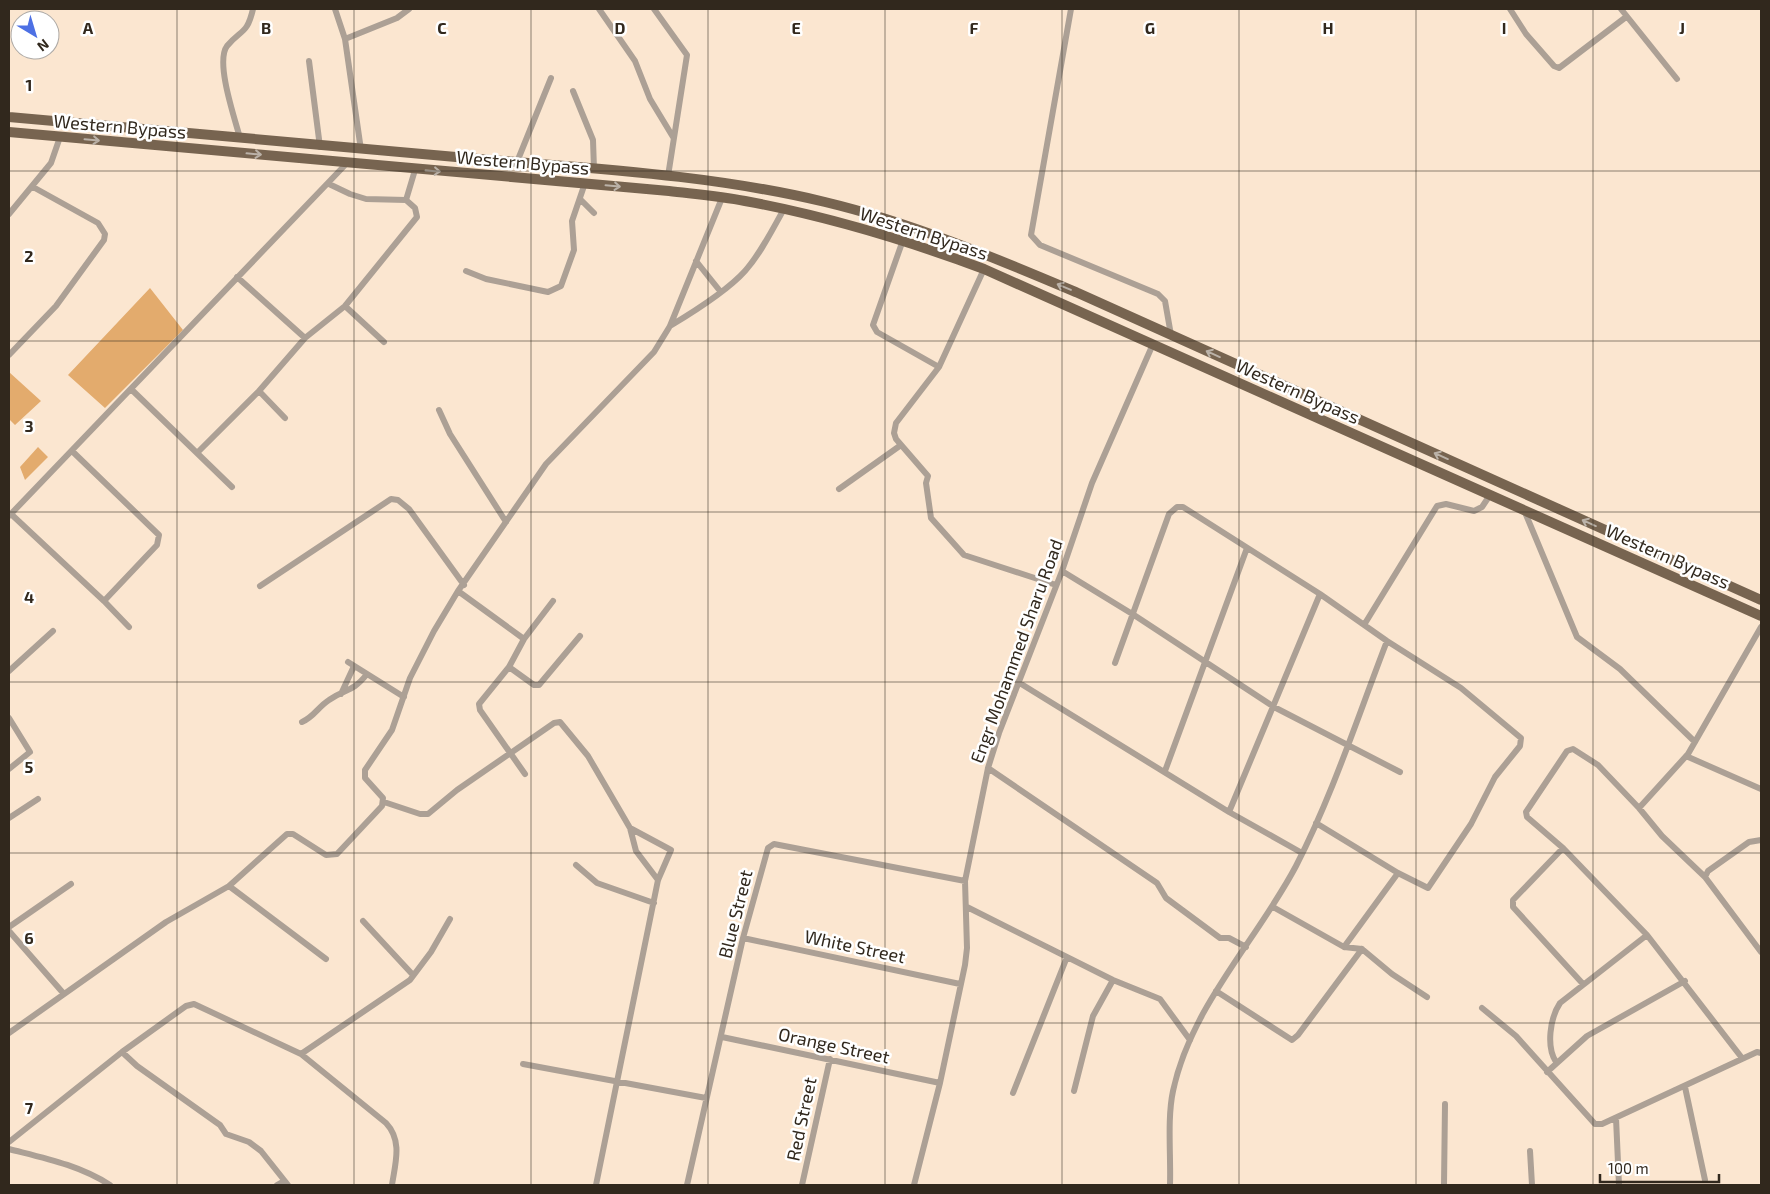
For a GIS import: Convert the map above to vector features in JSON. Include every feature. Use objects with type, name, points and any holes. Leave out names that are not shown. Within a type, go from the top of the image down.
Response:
[{"type":"main road","name":"Western Bypass","points":[[9,117],[320,147],[668,176],[790,194],[887,219],[983,252],[1761,600]]},
{"type":"main road","name":"Western Bypass","points":[[9,132],[416,170],[585,183],[722,198],[784,209],[903,240],[984,269],[1761,616]]},
{"type":"main road","points":[[496,175],[497,161]]},
{"type":"street","points":[[240,138],[224,72],[223,57],[226,47],[249,24],[252,9]]},
{"type":"street","points":[[335,9],[345,38],[361,150]]},
{"type":"street","points":[[345,38],[397,18],[409,9]]},
{"type":"street","points":[[599,9],[635,61],[650,99],[673,137]]},
{"type":"street","points":[[654,9],[687,55],[668,176]]},
{"type":"street","points":[[1071,9],[1031,234],[1040,245],[1158,294],[1165,301],[1171,335]]},
{"type":"street","points":[[1510,9],[1526,34],[1554,66],[1559,68],[1626,16]]},
{"type":"street","points":[[1621,9],[1676,79]]},
{"type":"street","points":[[309,61],[320,147]]},
{"type":"street","points":[[517,162],[551,78]]},
{"type":"street","points":[[573,91],[593,140],[594,169]]},
{"type":"street","points":[[9,214],[33,187],[54,158],[60,137]]},
{"type":"street","points":[[129,627],[104,601],[10,515],[132,390],[347,163]]},
{"type":"street","points":[[406,200],[416,170]]},
{"type":"street","points":[[466,271],[486,279],[548,292],[555,290],[565,280],[574,250],[572,221],[585,183]]},
{"type":"street","points":[[197,453],[259,391],[305,338],[345,306],[416,221],[417,213],[406,200],[366,199],[329,184]]},
{"type":"street","points":[[9,355],[56,306],[104,240],[105,234],[98,223],[33,187]]},
{"type":"street","points":[[658,880],[636,851],[630,828],[588,756],[563,724],[554,723],[457,790],[428,814],[420,814],[384,802],[365,778],[364,774],[392,730],[410,678],[434,630],[506,522],[546,464],[652,355],[670,326],[722,198]]},
{"type":"street","points":[[580,200],[594,213]]},
{"type":"street","points":[[670,326],[688,316],[745,271],[764,246],[784,209]]},
{"type":"street","points":[[903,240],[873,325],[877,332],[940,367]]},
{"type":"street","points":[[696,261],[720,291]]},
{"type":"street","points":[[984,269],[940,367],[896,423],[894,433],[901,445],[928,476],[926,483],[931,518],[964,555],[1056,585]]},
{"type":"street","points":[[237,277],[305,338]]},
{"type":"street","points":[[345,306],[384,342]]},
{"type":"street","name":"Engr Mohammed Sharu Road","points":[[914,1185],[940,1083],[967,948],[965,881],[988,768],[1018,682],[1062,570],[1092,483],[1153,344]]},
{"type":"street","points":[[132,390],[232,487]]},
{"type":"street","points":[[259,391],[285,418]]},
{"type":"street","points":[[439,410],[450,434],[506,522]]},
{"type":"street","points":[[839,489],[901,445]]},
{"type":"street","points":[[72,452],[159,535],[160,540],[157,545],[104,601]]},
{"type":"street","points":[[1364,625],[1437,506],[1446,504],[1474,511],[1482,507],[1490,495]]},
{"type":"street","points":[[260,586],[392,498],[398,500],[409,509],[464,585]]},
{"type":"street","points":[[1115,663],[1172,509],[1183,507],[1320,594],[1387,641],[1461,688],[1518,734],[1521,742],[1496,777],[1471,824],[1430,887],[1425,888],[1398,873],[1316,823]]},
{"type":"street","points":[[1523,509],[1577,637],[1620,669],[1695,742]]},
{"type":"street","points":[[1165,771],[1207,663],[1247,548]]},
{"type":"street","points":[[1062,570],[1134,615],[1274,708],[1400,772]]},
{"type":"street","points":[[458,592],[524,639]]},
{"type":"street","points":[[1229,812],[1320,594]]},
{"type":"street","points":[[525,774],[478,707],[509,667],[524,639],[553,601]]},
{"type":"street","points":[[1639,808],[1686,756],[1761,627]]},
{"type":"street","points":[[9,671],[53,630]]},
{"type":"street","points":[[509,667],[534,685],[539,685],[580,636]]},
{"type":"street","points":[[1170,1185],[1172,1098],[1190,1040],[1216,991],[1273,907],[1302,853],[1348,745],[1387,641]]},
{"type":"street","points":[[341,694],[351,664],[404,696]]},
{"type":"street","points":[[302,722],[314,716],[330,699],[354,688],[367,674]]},
{"type":"street","points":[[1018,682],[1229,812],[1302,853]]},
{"type":"street","points":[[9,718],[30,752],[9,769]]},
{"type":"street","points":[[1742,1058],[1685,981],[1647,935],[1563,848],[1526,814],[1569,749],[1573,749],[1598,765],[1639,808],[1662,836],[1704,878],[1761,952]]},
{"type":"street","points":[[1686,756],[1761,789]]},
{"type":"street","points":[[988,768],[1157,883],[1166,898],[1220,938],[1230,938],[1246,947]]},
{"type":"street","points":[[9,818],[38,799]]},
{"type":"street","points":[[9,1032],[166,922],[229,886],[287,834],[293,834],[326,855],[337,854],[384,802]]},
{"type":"street","points":[[596,1185],[658,880],[671,850],[630,828]]},
{"type":"street","points":[[1704,878],[1708,871],[1749,842],[1761,840]]},
{"type":"street","name":"Blue Street","points":[[687,1185],[743,938],[767,850],[774,844],[965,881]]},
{"type":"street","points":[[1563,848],[1513,900],[1513,907],[1583,984]]},
{"type":"street","points":[[576,865],[597,883],[654,903]]},
{"type":"street","points":[[1344,947],[1398,873]]},
{"type":"street","points":[[64,994],[9,929],[71,884]]},
{"type":"street","points":[[229,886],[326,959]]},
{"type":"street","points":[[966,907],[1112,980],[1160,999],[1190,1040]]},
{"type":"street","points":[[1273,907],[1344,947],[1362,948],[1392,974],[1427,996]]},
{"type":"street","points":[[301,1054],[400,989],[431,952],[450,918]]},
{"type":"street","points":[[363,921],[413,975]]},
{"type":"street","points":[[1556,1062],[1550,1052],[1555,1011],[1560,1003],[1647,935]]},
{"type":"street","name":"White Street","points":[[743,938],[960,984]]},
{"type":"street","points":[[1216,991],[1292,1040],[1298,1035],[1362,948]]},
{"type":"street","points":[[1013,1093],[1067,958]]},
{"type":"street","points":[[1074,1091],[1093,1016],[1112,980]]},
{"type":"street","points":[[1547,1072],[1587,1036],[1685,981]]},
{"type":"street","points":[[9,1142],[122,1052],[186,1006],[194,1004],[301,1054],[392,1130],[397,1147],[392,1185]]},
{"type":"street","points":[[1482,1008],[1516,1036],[1595,1124],[1616,1118],[1742,1058],[1758,1052],[1761,1053]]},
{"type":"street","name":"Orange Street","points":[[722,1037],[940,1083]]},
{"type":"street","points":[[122,1052],[137,1066],[220,1125],[226,1134],[249,1142],[261,1150],[286,1183],[277,1185]]},
{"type":"street","name":"Red Street","points":[[802,1185],[830,1059]]},
{"type":"street","points":[[523,1064],[618,1080],[706,1098]]},
{"type":"street","points":[[1684,1087],[1705,1180]]},
{"type":"street","points":[[1444,1185],[1445,1104]]},
{"type":"street","points":[[1616,1118],[1618,1185]]},
{"type":"street","points":[[9,1149],[62,1162],[83,1170],[110,1185]]},
{"type":"street","points":[[1530,1151],[1532,1185]]},
{"type":"shaded area","points":[[150,288],[183,330],[105,408],[68,375]]},
{"type":"shaded area","points":[[9,372],[41,401],[15,425],[9,419]]},
{"type":"shaded area","points":[[38,447],[48,457],[25,480],[20,467]]}]
